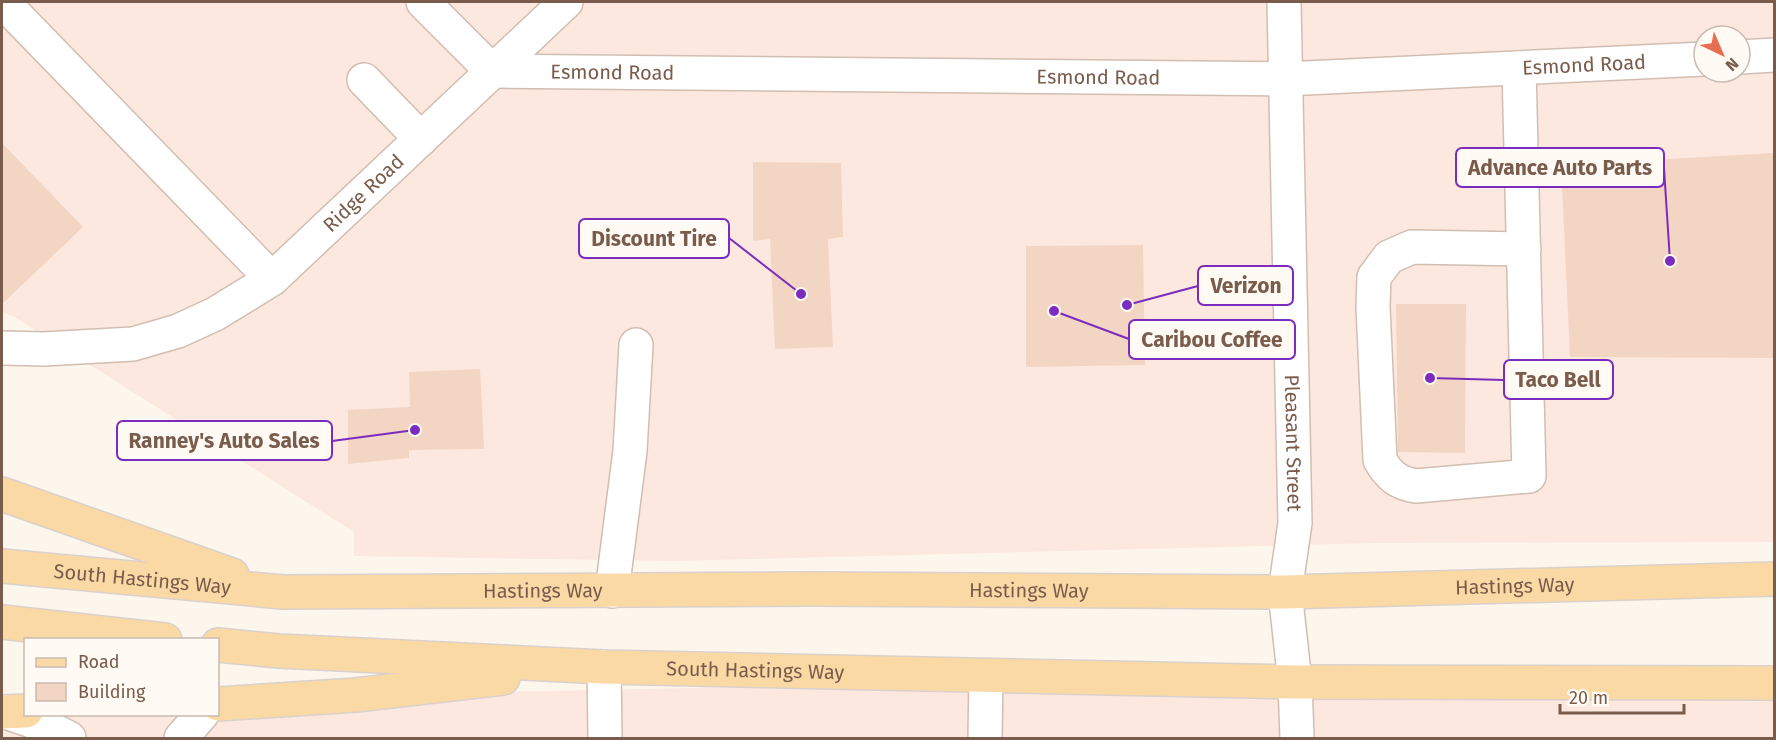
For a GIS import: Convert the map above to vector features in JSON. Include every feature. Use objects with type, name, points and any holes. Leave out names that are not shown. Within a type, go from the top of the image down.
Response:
[{"type":"main road","points":[[2,494],[33,507],[282,592]]},
{"type":"main road","name":"South Hastings Way","points":[[2,566],[282,592]]},
{"type":"main road","name":"Hastings Way","points":[[282,592],[1285,592],[1774,579]]},
{"type":"main road","points":[[2,622],[155,638]]},
{"type":"main road","name":"South Hastings Way","points":[[219,645],[279,651],[604,667],[1295,682]]},
{"type":"main road","points":[[219,704],[356,695],[604,667]]},
{"type":"main road","points":[[1295,682],[1774,683]]},
{"type":"street","points":[[3,2],[272,279]]},
{"type":"street","points":[[423,2],[492,71]]},
{"type":"street","name":"Ridge Road","points":[[2,348],[44,349],[133,344],[178,331],[214,314],[272,279],[566,2]]},
{"type":"street","name":"Pleasant Street","points":[[1284,2],[1295,523],[1285,592],[1295,682],[1297,738]]},
{"type":"street","points":[[1752,57],[1774,56]]},
{"type":"street","name":"Esmond Road","points":[[492,71],[1285,79],[1692,60]]},
{"type":"street","points":[[1519,68],[1524,249],[1529,476],[1416,486],[1404,484],[1388,474],[1380,460],[1373,307],[1374,277],[1389,257],[1412,247],[1524,249]]},
{"type":"street","points":[[364,80],[421,139]]},
{"type":"street","points":[[612,591],[630,451],[636,345]]},
{"type":"street","points":[[604,667],[605,738]]},
{"type":"street","points":[[985,738],[986,676]]},
{"type":"street","points":[[11,711],[69,738]]},
{"type":"street","points":[[181,738],[200,716]]},
{"type":"shaded area","points":[[2,2],[1774,2],[1774,542],[1377,543],[673,561],[354,556],[354,532],[16,318],[2,312]]},
{"type":"shaded area","points":[[1133,679],[1774,683],[1774,738],[2,738],[2,712],[24,714],[24,716],[219,716],[219,714],[356,695]]},
{"type":"building","points":[[2,143],[83,227],[2,304]]},
{"type":"building","points":[[1774,153],[1774,358],[1570,357],[1561,165]]},
{"type":"building","points":[[753,162],[841,163],[843,237],[828,239],[833,347],[775,349],[770,239],[753,241]]},
{"type":"building","points":[[1143,245],[1145,365],[1026,367],[1026,246]]},
{"type":"building","points":[[1396,304],[1466,304],[1465,453],[1398,452]]},
{"type":"building","points":[[480,369],[484,449],[409,450],[409,458],[348,464],[348,410],[410,407],[409,372]]},
{"type":"place","name":"Advance Auto Parts","points":[[1670,261]]},
{"type":"place","name":"Discount Tire","points":[[801,294]]},
{"type":"place","name":"Verizon","points":[[1127,305]]},
{"type":"place","name":"Caribou Coffee","points":[[1054,311]]},
{"type":"place","name":"Taco Bell","points":[[1430,378]]},
{"type":"place","name":"Ranney's Auto Sales","points":[[415,430]]}]
